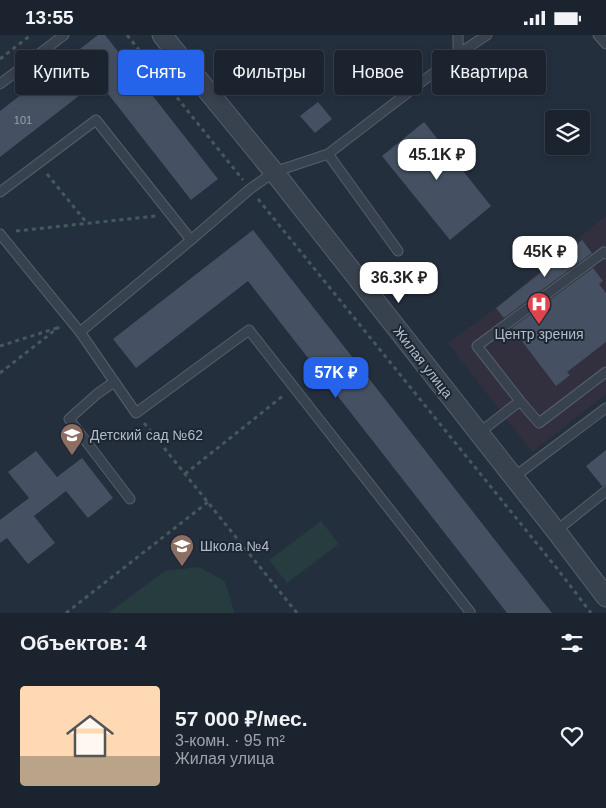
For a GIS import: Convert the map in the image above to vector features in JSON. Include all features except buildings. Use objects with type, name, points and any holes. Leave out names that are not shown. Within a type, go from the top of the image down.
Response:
[{"type":"street","name":"Жилая улица","points":[[162,35],[274,172],[606,597]]},
{"type":"lane","points":[[0,84],[64,35]]},
{"type":"lane","points":[[458,35],[458,50]]},
{"type":"lane","points":[[464,50],[487,35]]},
{"type":"lane","points":[[598,35],[606,44]]},
{"type":"lane","points":[[80,332],[192,240],[250,189],[274,172],[328,155],[432,74]]},
{"type":"lane","points":[[0,192],[96,120],[192,240]]},
{"type":"lane","points":[[328,155],[398,251]]},
{"type":"lane","points":[[0,235],[80,332],[136,413],[250,330],[469,613]]},
{"type":"lane","points":[[606,254],[604,251],[477,347],[539,423],[606,372]]},
{"type":"lane","points":[[114,382],[97,394],[69,419],[130,499]]},
{"type":"lane","points":[[479,433],[520,401]]},
{"type":"lane","points":[[514,477],[606,408]]},
{"type":"lane","points":[[556,531],[606,491]]},
{"type":"path","points":[[0,59],[31,35]]},
{"type":"path","points":[[127,35],[560,571],[591,613]]},
{"type":"path","points":[[38,163],[88,224]]},
{"type":"path","points":[[10,232],[171,215]]},
{"type":"path","points":[[0,373],[70,320]]},
{"type":"path","points":[[0,347],[59,328]]},
{"type":"path","points":[[185,474],[295,387]]},
{"type":"path","points":[[136,413],[297,613]]},
{"type":"path","points":[[66,613],[208,502]]},
{"type":"shaded area","name":"Центр зрения","points":[[606,216],[606,394],[532,452],[448,343],[496,308]]},
{"type":"green space","points":[[321,521],[339,544],[287,583],[269,560]]},
{"type":"green space","points":[[199,567],[225,581],[233,613],[108,613],[165,571]]},
{"type":"place","name":"Центр зрения","points":[[539,325]]},
{"type":"place","name":"Детский сад №62","points":[[72,456]]},
{"type":"place","name":"Школа №4","points":[[182,567]]}]
